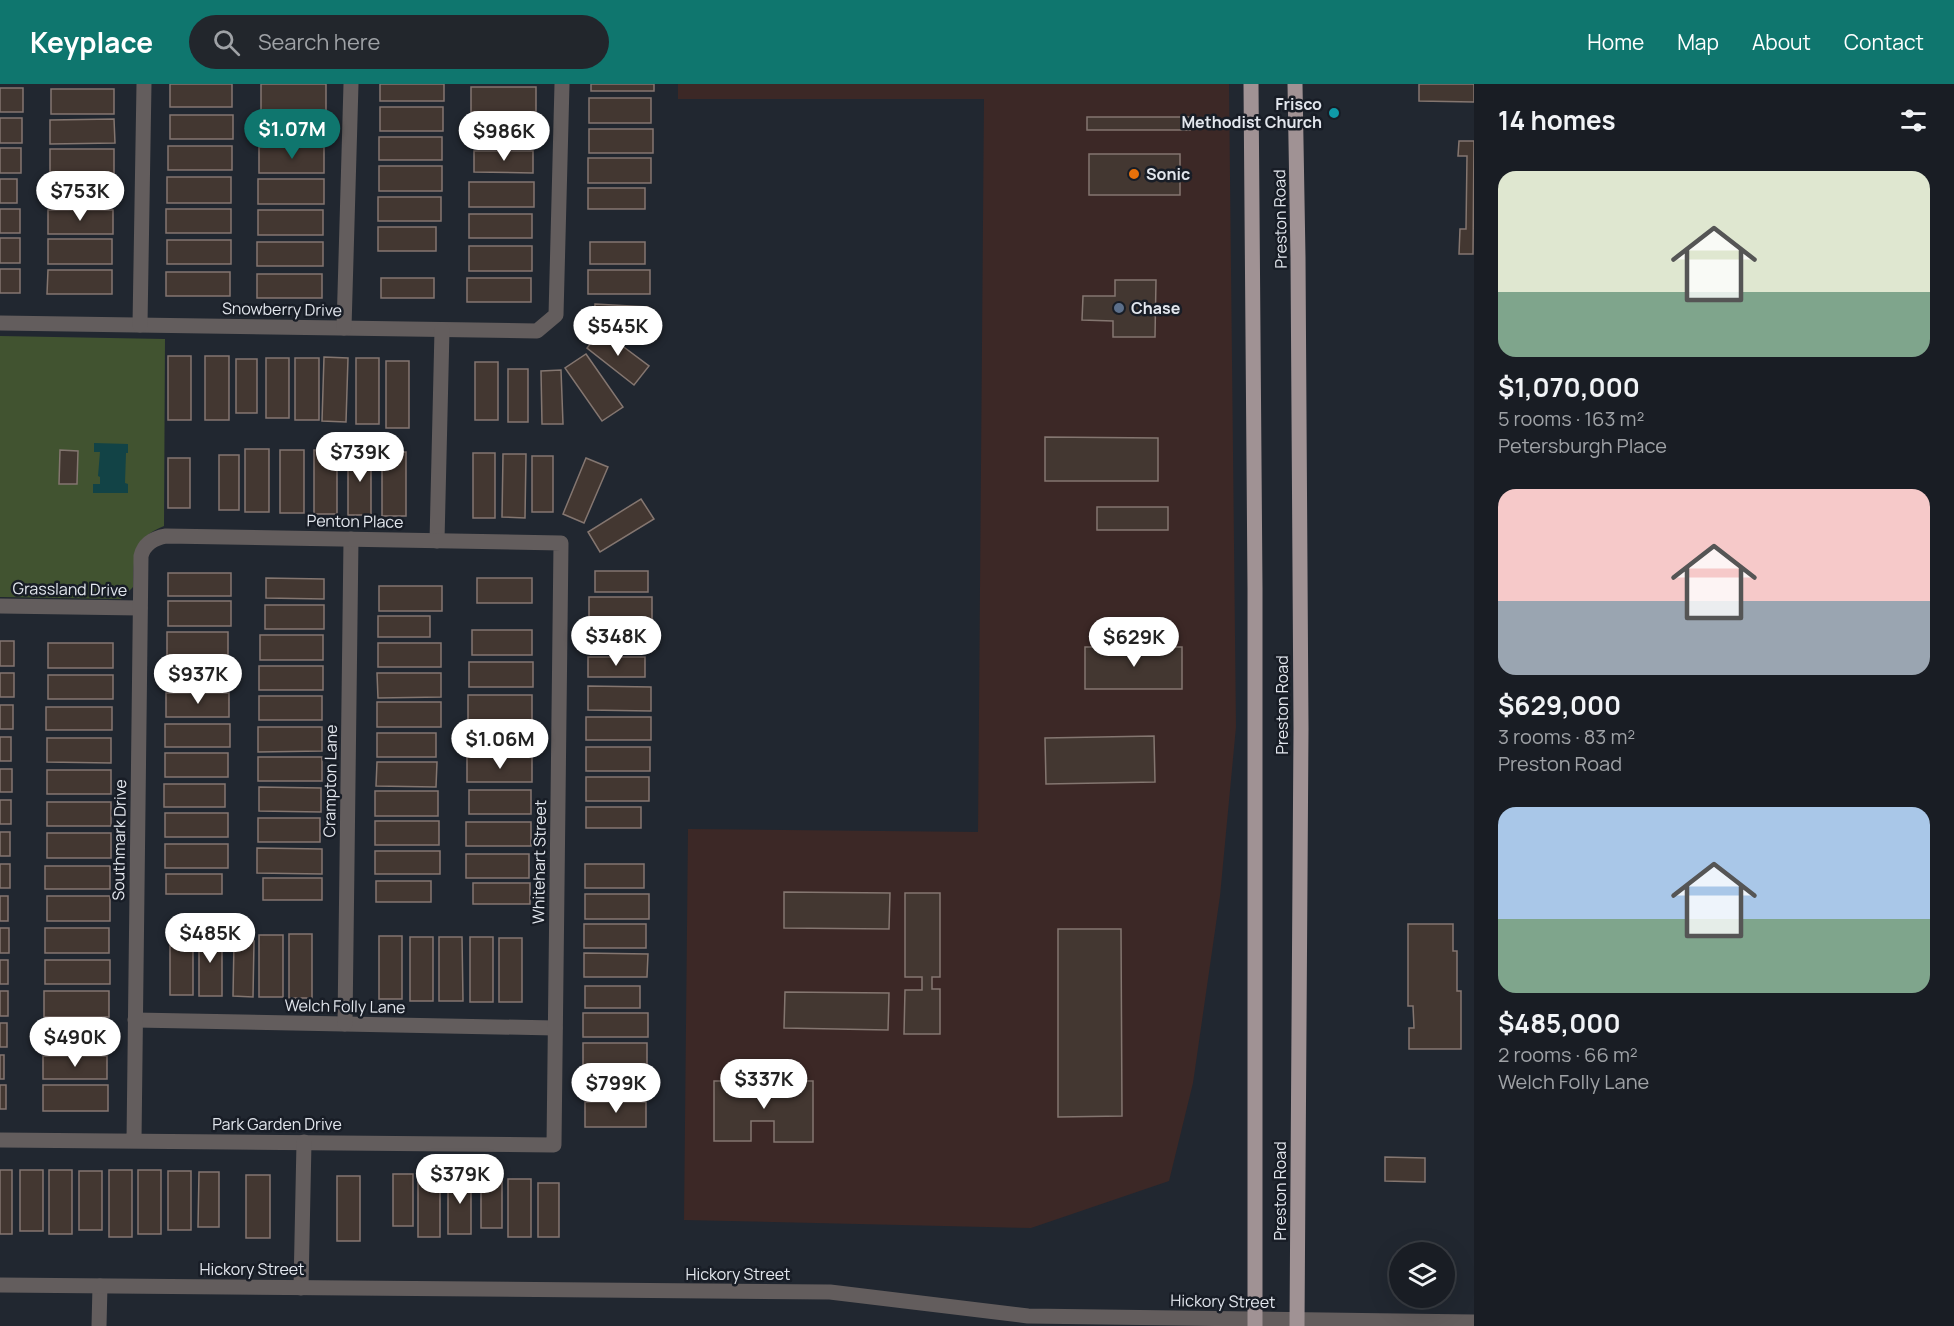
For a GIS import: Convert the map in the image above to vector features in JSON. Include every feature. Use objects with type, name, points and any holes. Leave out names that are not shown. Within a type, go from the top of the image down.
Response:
[{"type":"main road","name":"Preston Road","points":[[1251,84],[1255,588],[1255,1322]]},
{"type":"main road","name":"Preston Road","points":[[1295,84],[1301,728],[1297,1323]]},
{"type":"street","points":[[140,325],[144,84]]},
{"type":"street","points":[[344,328],[351,84]]},
{"type":"street","name":"Snowberry Drive","points":[[0,323],[537,331],[556,315],[562,84]]},
{"type":"street","points":[[437,541],[442,330]]},
{"type":"street","name":"Penton Place","points":[[149,543],[166,536],[561,543]]},
{"type":"street","name":"Crampton Lane","points":[[345,1024],[351,539]]},
{"type":"street","name":"Southmark Drive","points":[[134,1141],[141,556],[149,543]]},
{"type":"street","name":"Whitehart Street","points":[[554,1145],[561,543]]},
{"type":"street","name":"Grassland Drive","points":[[0,606],[140,608]]},
{"type":"street","name":"Welch Folly Lane","points":[[135,1020],[555,1028]]},
{"type":"street","name":"Park Garden Drive","points":[[0,1140],[554,1145]]},
{"type":"street","points":[[301,1288],[304,1142]]},
{"type":"street","name":"Hickory Street","points":[[0,1285],[830,1292],[1028,1316],[1297,1323],[1474,1322]]},
{"type":"street","points":[[99,1326],[100,1286]]},
{"type":"shaded area","points":[[678,84],[1229,84],[1236,727],[1220,896],[1193,1083],[1169,1181],[1031,1228],[684,1220],[688,829],[978,832],[984,99],[678,99]]},
{"type":"shaded area","points":[[0,336],[165,339],[164,526],[140,543],[135,558],[133,587],[121,599],[0,597]]},
{"type":"shaded area","points":[[94,443],[128,444],[125,483],[128,484],[128,493],[93,493],[93,484],[100,484],[98,476],[100,452],[94,452]]},
{"type":"building","points":[[170,84],[232,84],[232,107],[170,107]]},
{"type":"building","points":[[261,84],[326,84],[326,111],[261,111]]},
{"type":"building","points":[[380,84],[444,84],[444,101],[380,101]]},
{"type":"building","points":[[591,84],[654,84],[654,91],[591,91]]},
{"type":"building","points":[[1419,84],[1474,84],[1474,102],[1419,101]]},
{"type":"building","points":[[471,87],[536,87],[536,112],[471,112]]},
{"type":"building","points":[[0,88],[23,88],[23,112],[0,112]]},
{"type":"building","points":[[51,89],[114,89],[114,114],[51,114]]},
{"type":"building","points":[[589,98],[651,98],[651,123],[589,123]]},
{"type":"building","points":[[380,107],[443,107],[443,131],[380,131]]},
{"type":"building","points":[[170,115],[233,115],[233,139],[170,139]]},
{"type":"building","points":[[259,116],[325,116],[325,141],[259,141]]},
{"type":"building","points":[[1087,117],[1190,117],[1190,130],[1087,130]]},
{"type":"building","points":[[0,118],[22,118],[22,143],[0,143]]},
{"type":"building","points":[[114,119],[115,143],[50,144],[50,120]]},
{"type":"building","points":[[474,119],[534,119],[534,145],[474,145]]},
{"type":"building","points":[[589,129],[653,129],[653,153],[589,153]]},
{"type":"building","points":[[379,137],[442,137],[442,160],[379,160]]},
{"type":"building","points":[[1459,141],[1474,141],[1473,254],[1459,254],[1460,229],[1466,229],[1467,156],[1458,156]]},
{"type":"building","points":[[168,146],[232,146],[232,170],[168,170]]},
{"type":"building","points":[[259,147],[324,147],[324,173],[259,173]]},
{"type":"building","points":[[0,148],[21,148],[21,173],[0,173]]},
{"type":"building","points":[[50,149],[114,149],[114,174],[50,174]]},
{"type":"building","points":[[474,151],[533,151],[533,173],[474,172]]},
{"type":"building","name":"Sonic","points":[[1089,154],[1180,154],[1180,195],[1089,195]]},
{"type":"building","points":[[588,158],[651,158],[651,183],[588,183]]},
{"type":"building","points":[[379,166],[442,166],[442,191],[379,191]]},
{"type":"building","points":[[167,177],[231,177],[231,203],[167,203]]},
{"type":"building","points":[[0,179],[17,179],[17,203],[0,203]]},
{"type":"building","points":[[258,179],[324,179],[324,204],[258,204]]},
{"type":"building","points":[[49,180],[113,180],[113,204],[49,204]]},
{"type":"building","points":[[469,182],[534,182],[534,207],[469,207]]},
{"type":"building","points":[[588,188],[645,188],[645,209],[588,209]]},
{"type":"building","points":[[378,197],[441,197],[441,221],[378,221]]},
{"type":"building","points":[[0,209],[20,209],[20,233],[0,233]]},
{"type":"building","points":[[166,209],[231,209],[231,233],[166,233]]},
{"type":"building","points":[[48,210],[113,210],[113,234],[48,234]]},
{"type":"building","points":[[258,210],[323,210],[323,235],[258,235]]},
{"type":"building","points":[[469,214],[532,214],[532,238],[469,238]]},
{"type":"building","points":[[378,227],[436,227],[436,251],[378,251]]},
{"type":"building","points":[[0,238],[20,238],[20,263],[0,263]]},
{"type":"building","points":[[48,239],[112,239],[112,264],[48,264]]},
{"type":"building","points":[[167,240],[231,240],[231,264],[167,264]]},
{"type":"building","points":[[257,242],[323,242],[323,266],[257,266]]},
{"type":"building","points":[[590,242],[645,242],[645,264],[590,264]]},
{"type":"building","points":[[469,246],[532,246],[532,271],[469,271]]},
{"type":"building","points":[[0,269],[20,269],[20,293],[0,293]]},
{"type":"building","points":[[48,270],[112,270],[112,294],[47,294]]},
{"type":"building","points":[[588,270],[650,270],[650,294],[588,294]]},
{"type":"building","points":[[166,272],[230,272],[230,296],[166,296]]},
{"type":"building","points":[[257,274],[322,274],[322,298],[257,298]]},
{"type":"building","points":[[381,278],[434,278],[434,298],[381,298]]},
{"type":"building","points":[[467,278],[531,278],[531,302],[467,302]]},
{"type":"building","name":"Chase","points":[[1115,280],[1156,280],[1155,337],[1113,337],[1113,321],[1082,320],[1083,296],[1115,296]]},
{"type":"building","points":[[595,304],[648,307],[647,327],[594,324]]},
{"type":"building","points":[[601,330],[649,366],[634,385],[587,348]]},
{"type":"building","points":[[586,354],[623,407],[602,421],[565,368]]},
{"type":"building","points":[[168,356],[191,356],[191,420],[168,420]]},
{"type":"building","points":[[205,356],[229,356],[229,420],[205,420]]},
{"type":"building","points":[[324,357],[348,358],[346,422],[322,421]]},
{"type":"building","points":[[266,358],[289,358],[289,418],[266,418]]},
{"type":"building","points":[[295,358],[319,358],[319,420],[295,420]]},
{"type":"building","points":[[356,358],[379,358],[379,424],[356,424]]},
{"type":"building","points":[[236,359],[257,359],[257,413],[236,413]]},
{"type":"building","points":[[386,361],[409,361],[409,428],[386,428]]},
{"type":"building","points":[[475,362],[498,362],[498,420],[475,420]]},
{"type":"building","points":[[508,369],[528,369],[528,422],[508,422]]},
{"type":"building","points":[[561,370],[563,424],[542,424],[541,371]]},
{"type":"building","points":[[1045,437],[1158,438],[1158,481],[1045,481]]},
{"type":"building","points":[[245,449],[269,449],[269,512],[245,512]]},
{"type":"building","points":[[60,450],[78,451],[77,484],[59,484]]},
{"type":"building","points":[[280,450],[304,450],[304,513],[280,513]]},
{"type":"building","points":[[314,450],[337,450],[337,514],[314,514]]},
{"type":"building","points":[[348,451],[371,451],[371,515],[348,515]]},
{"type":"building","points":[[382,452],[406,452],[406,516],[382,516]]},
{"type":"building","points":[[473,453],[495,453],[495,518],[473,518]]},
{"type":"building","points":[[503,454],[526,454],[525,518],[502,517]]},
{"type":"building","points":[[219,455],[239,455],[239,510],[219,510]]},
{"type":"building","points":[[532,456],[553,456],[553,512],[532,512]]},
{"type":"building","points":[[168,458],[190,458],[190,508],[168,508]]},
{"type":"building","points":[[586,458],[608,467],[584,523],[563,514]]},
{"type":"building","points":[[641,499],[654,519],[600,552],[588,532]]},
{"type":"building","points":[[1097,507],[1168,507],[1168,530],[1097,530]]},
{"type":"building","points":[[595,571],[648,571],[648,592],[595,592]]},
{"type":"building","points":[[168,573],[231,573],[231,596],[168,596]]},
{"type":"building","points":[[266,578],[324,579],[324,599],[266,598]]},
{"type":"building","points":[[477,578],[532,578],[532,603],[477,603]]},
{"type":"building","points":[[379,586],[442,586],[442,611],[379,611]]},
{"type":"building","points":[[589,597],[652,597],[652,623],[589,623]]},
{"type":"building","points":[[168,601],[231,601],[231,626],[168,626]]},
{"type":"building","points":[[265,605],[324,605],[324,629],[265,629]]},
{"type":"building","points":[[378,616],[430,616],[430,637],[378,637]]},
{"type":"building","points":[[588,627],[651,627],[651,652],[588,652]]},
{"type":"building","points":[[472,630],[532,630],[532,655],[472,655]]},
{"type":"building","points":[[167,632],[228,632],[228,657],[167,657]]},
{"type":"building","points":[[260,635],[323,635],[323,660],[260,660]]},
{"type":"building","points":[[0,641],[14,641],[14,666],[0,666]]},
{"type":"building","points":[[48,643],[113,643],[113,668],[48,668]]},
{"type":"building","points":[[378,643],[441,643],[441,667],[378,667]]},
{"type":"building","points":[[1085,647],[1182,647],[1182,689],[1085,689]]},
{"type":"building","points":[[588,657],[645,657],[645,677],[588,677]]},
{"type":"building","points":[[469,662],[533,662],[533,687],[469,687]]},
{"type":"building","points":[[167,663],[230,663],[230,686],[167,686]]},
{"type":"building","points":[[259,666],[323,666],[323,690],[259,690]]},
{"type":"building","points":[[0,673],[14,673],[14,697],[0,697]]},
{"type":"building","points":[[377,673],[441,673],[441,697],[378,698]]},
{"type":"building","points":[[48,675],[113,675],[113,699],[48,699]]},
{"type":"building","points":[[588,686],[651,687],[651,711],[588,710]]},
{"type":"building","points":[[166,693],[229,693],[229,717],[166,717]]},
{"type":"building","points":[[468,695],[532,695],[532,720],[468,720]]},
{"type":"building","points":[[259,696],[322,696],[322,720],[259,720]]},
{"type":"building","points":[[377,702],[441,702],[441,727],[377,727]]},
{"type":"building","points":[[0,705],[13,705],[13,729],[0,729]]},
{"type":"building","points":[[46,707],[112,707],[112,730],[46,730]]},
{"type":"building","points":[[586,717],[651,717],[651,740],[586,740]]},
{"type":"building","points":[[165,724],[230,724],[230,747],[165,747]]},
{"type":"building","points":[[468,726],[532,726],[532,750],[468,750]]},
{"type":"building","points":[[258,727],[322,727],[322,751],[258,752]]},
{"type":"building","points":[[377,733],[436,733],[436,757],[377,757]]},
{"type":"building","points":[[1154,736],[1155,782],[1046,784],[1045,738]]},
{"type":"building","points":[[0,737],[11,737],[11,761],[0,761]]},
{"type":"building","points":[[47,738],[111,738],[111,763],[47,762]]},
{"type":"building","points":[[586,747],[650,747],[650,771],[586,771]]},
{"type":"building","points":[[165,753],[228,753],[228,777],[165,777]]},
{"type":"building","points":[[258,757],[322,757],[322,781],[258,781]]},
{"type":"building","points":[[467,757],[532,757],[532,782],[467,782]]},
{"type":"building","points":[[377,762],[437,762],[436,787],[376,786]]},
{"type":"building","points":[[0,769],[12,769],[12,792],[0,792]]},
{"type":"building","points":[[47,770],[111,770],[111,794],[47,794]]},
{"type":"building","points":[[586,777],[649,777],[649,801],[586,801]]},
{"type":"building","points":[[164,784],[225,784],[225,807],[164,807]]},
{"type":"building","points":[[259,787],[321,788],[321,812],[259,811]]},
{"type":"building","points":[[469,790],[531,790],[531,814],[469,814]]},
{"type":"building","points":[[375,791],[438,791],[438,816],[375,816]]},
{"type":"building","points":[[0,800],[11,800],[11,824],[0,824]]},
{"type":"building","points":[[47,802],[111,802],[111,826],[47,826]]},
{"type":"building","points":[[586,807],[641,807],[641,828],[586,828]]},
{"type":"building","points":[[165,813],[228,813],[228,837],[165,837]]},
{"type":"building","points":[[258,818],[320,818],[320,842],[258,842]]},
{"type":"building","points":[[375,821],[439,821],[439,845],[375,845]]},
{"type":"building","points":[[466,822],[531,822],[531,846],[466,846]]},
{"type":"building","points":[[0,832],[10,832],[10,856],[0,856]]},
{"type":"building","points":[[47,833],[111,833],[111,858],[47,858]]},
{"type":"building","points":[[165,844],[228,844],[228,868],[165,868]]},
{"type":"building","points":[[257,848],[322,849],[322,874],[257,873]]},
{"type":"building","points":[[375,851],[440,851],[440,874],[375,874]]},
{"type":"building","points":[[466,854],[529,854],[529,878],[466,878]]},
{"type":"building","points":[[0,864],[10,864],[10,888],[0,888]]},
{"type":"building","points":[[585,864],[644,864],[644,888],[585,888]]},
{"type":"building","points":[[45,866],[110,866],[110,889],[45,889]]},
{"type":"building","points":[[166,874],[222,874],[222,894],[166,894]]},
{"type":"building","points":[[263,878],[322,878],[322,900],[263,900]]},
{"type":"building","points":[[376,881],[431,881],[431,902],[376,902]]},
{"type":"building","points":[[473,883],[530,883],[530,904],[473,904]]},
{"type":"building","points":[[784,892],[890,893],[889,929],[784,928]]},
{"type":"building","points":[[905,893],[940,893],[940,977],[932,977],[932,989],[940,989],[940,1034],[904,1034],[905,990],[922,990],[922,977],[905,977]]},
{"type":"building","points":[[585,894],[649,894],[649,919],[585,919]]},
{"type":"building","points":[[0,896],[8,896],[8,921],[0,921]]},
{"type":"building","points":[[47,896],[110,896],[110,921],[47,921]]},
{"type":"building","points":[[584,924],[646,924],[646,948],[584,948]]},
{"type":"building","points":[[1408,924],[1453,924],[1453,951],[1457,951],[1457,991],[1461,991],[1461,1049],[1409,1049],[1409,1028],[1414,1028],[1413,1006],[1408,1006]]},
{"type":"building","points":[[0,928],[9,928],[9,953],[0,953]]},
{"type":"building","points":[[45,928],[109,928],[109,953],[45,953]]},
{"type":"building","points":[[1058,929],[1121,929],[1122,1116],[1058,1117]]},
{"type":"building","points":[[199,932],[222,932],[222,996],[199,996]]},
{"type":"building","points":[[170,933],[193,933],[193,995],[170,995]]},
{"type":"building","points":[[289,934],[312,934],[312,998],[289,998]]},
{"type":"building","points":[[259,935],[283,935],[283,997],[259,997]]},
{"type":"building","points":[[379,936],[402,936],[402,999],[379,999]]},
{"type":"building","points":[[410,937],[433,937],[433,1001],[410,1001]]},
{"type":"building","points":[[439,937],[462,937],[463,1001],[439,1001]]},
{"type":"building","points":[[470,937],[493,937],[493,1002],[470,1002]]},
{"type":"building","points":[[499,938],[522,938],[522,1002],[499,1002]]},
{"type":"building","points":[[234,941],[254,941],[253,997],[233,996]]},
{"type":"building","points":[[584,953],[648,954],[647,977],[584,977]]},
{"type":"building","points":[[0,960],[8,960],[8,984],[0,984]]},
{"type":"building","points":[[45,960],[110,960],[110,984],[45,984]]},
{"type":"building","points":[[585,986],[640,986],[640,1008],[585,1008]]},
{"type":"building","points":[[0,991],[8,991],[8,1016],[0,1016]]},
{"type":"building","points":[[44,991],[109,991],[109,1017],[44,1017]]},
{"type":"building","points":[[785,992],[889,993],[888,1030],[784,1028]]},
{"type":"building","points":[[583,1013],[648,1013],[648,1037],[583,1037]]},
{"type":"building","points":[[0,1023],[7,1023],[7,1047],[0,1047]]},
{"type":"building","points":[[45,1024],[108,1024],[108,1048],[45,1048]]},
{"type":"building","points":[[583,1043],[647,1043],[647,1067],[583,1067]]},
{"type":"building","points":[[0,1055],[4,1055],[4,1079],[0,1079]]},
{"type":"building","points":[[43,1056],[107,1056],[107,1079],[43,1079]]},
{"type":"building","points":[[582,1072],[645,1073],[644,1099],[582,1099]]},
{"type":"building","points":[[714,1081],[813,1081],[813,1142],[774,1142],[774,1121],[751,1121],[751,1141],[714,1141]]},
{"type":"building","points":[[0,1085],[6,1085],[6,1109],[0,1109]]},
{"type":"building","points":[[43,1085],[108,1085],[108,1111],[43,1111]]},
{"type":"building","points":[[585,1102],[646,1102],[646,1127],[585,1127]]},
{"type":"building","points":[[1385,1157],[1425,1158],[1425,1182],[1385,1181]]},
{"type":"building","points":[[0,1170],[12,1170],[12,1234],[0,1234]]},
{"type":"building","points":[[20,1170],[43,1170],[43,1231],[20,1231]]},
{"type":"building","points":[[49,1170],[72,1170],[72,1234],[49,1234]]},
{"type":"building","points":[[109,1170],[132,1170],[132,1237],[109,1237]]},
{"type":"building","points":[[138,1170],[161,1170],[161,1234],[138,1234]]},
{"type":"building","points":[[79,1171],[102,1171],[102,1230],[79,1230]]},
{"type":"building","points":[[168,1171],[191,1171],[191,1230],[168,1230]]},
{"type":"building","points":[[199,1172],[219,1172],[219,1227],[198,1227]]},
{"type":"building","points":[[393,1174],[413,1174],[413,1226],[393,1226]]},
{"type":"building","points":[[418,1174],[440,1174],[440,1237],[418,1237]]},
{"type":"building","points":[[246,1175],[270,1175],[270,1238],[246,1238]]},
{"type":"building","points":[[448,1175],[471,1175],[471,1234],[448,1234]]},
{"type":"building","points":[[481,1175],[502,1175],[502,1228],[481,1228]]},
{"type":"building","points":[[337,1176],[360,1176],[360,1241],[337,1241]]},
{"type":"building","points":[[508,1179],[531,1179],[531,1237],[508,1237]]},
{"type":"building","points":[[538,1183],[559,1183],[559,1237],[538,1237]]},
{"type":"place","name":"Frisco Methodist Church","points":[[1334,113]]},
{"type":"place","name":"Sonic","points":[[1134,174]]},
{"type":"place","name":"Chase","points":[[1119,308]]}]
